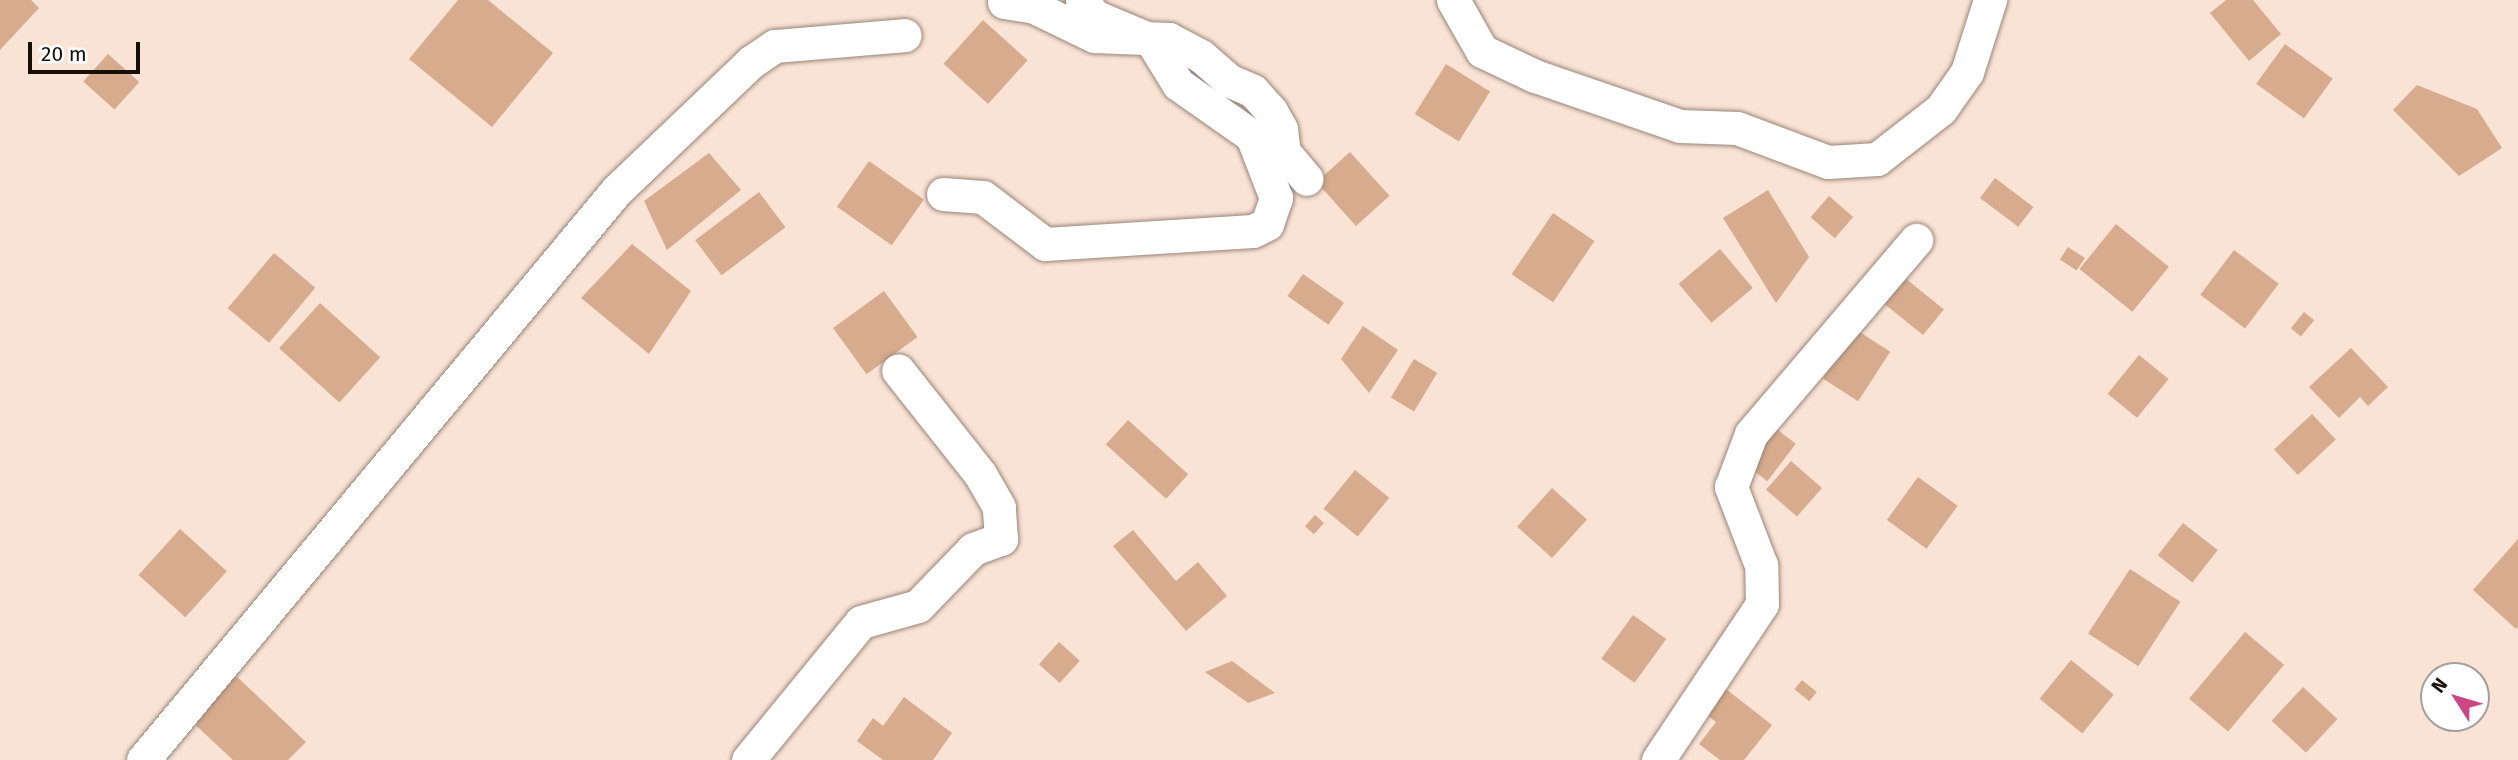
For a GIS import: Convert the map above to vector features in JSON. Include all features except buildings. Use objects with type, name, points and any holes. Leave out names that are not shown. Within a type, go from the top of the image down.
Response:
[{"type":"street","points":[[943,194],[983,197],[1045,244],[1253,230],[1268,223],[1276,198],[1252,136],[1178,84],[1151,40],[1094,16],[1082,0]]},
{"type":"street","points":[[1453,0],[1482,51],[1535,76],[1681,126],[1737,128],[1828,162],[1877,159],[1941,109],[1967,72],[1990,0]]},
{"type":"street","points":[[1004,2],[1034,7],[1094,36],[1169,39],[1253,91],[1271,111],[1281,128],[1284,152],[1307,179]]},
{"type":"street","points":[[143,760],[616,191],[751,62],[775,46],[905,35]]},
{"type":"street","points":[[1658,760],[1762,604],[1761,565],[1731,487],[1751,434],[1916,240]]},
{"type":"street","points":[[748,760],[861,622],[918,606],[973,549],[1001,539],[999,507],[980,474],[898,370]]}]
